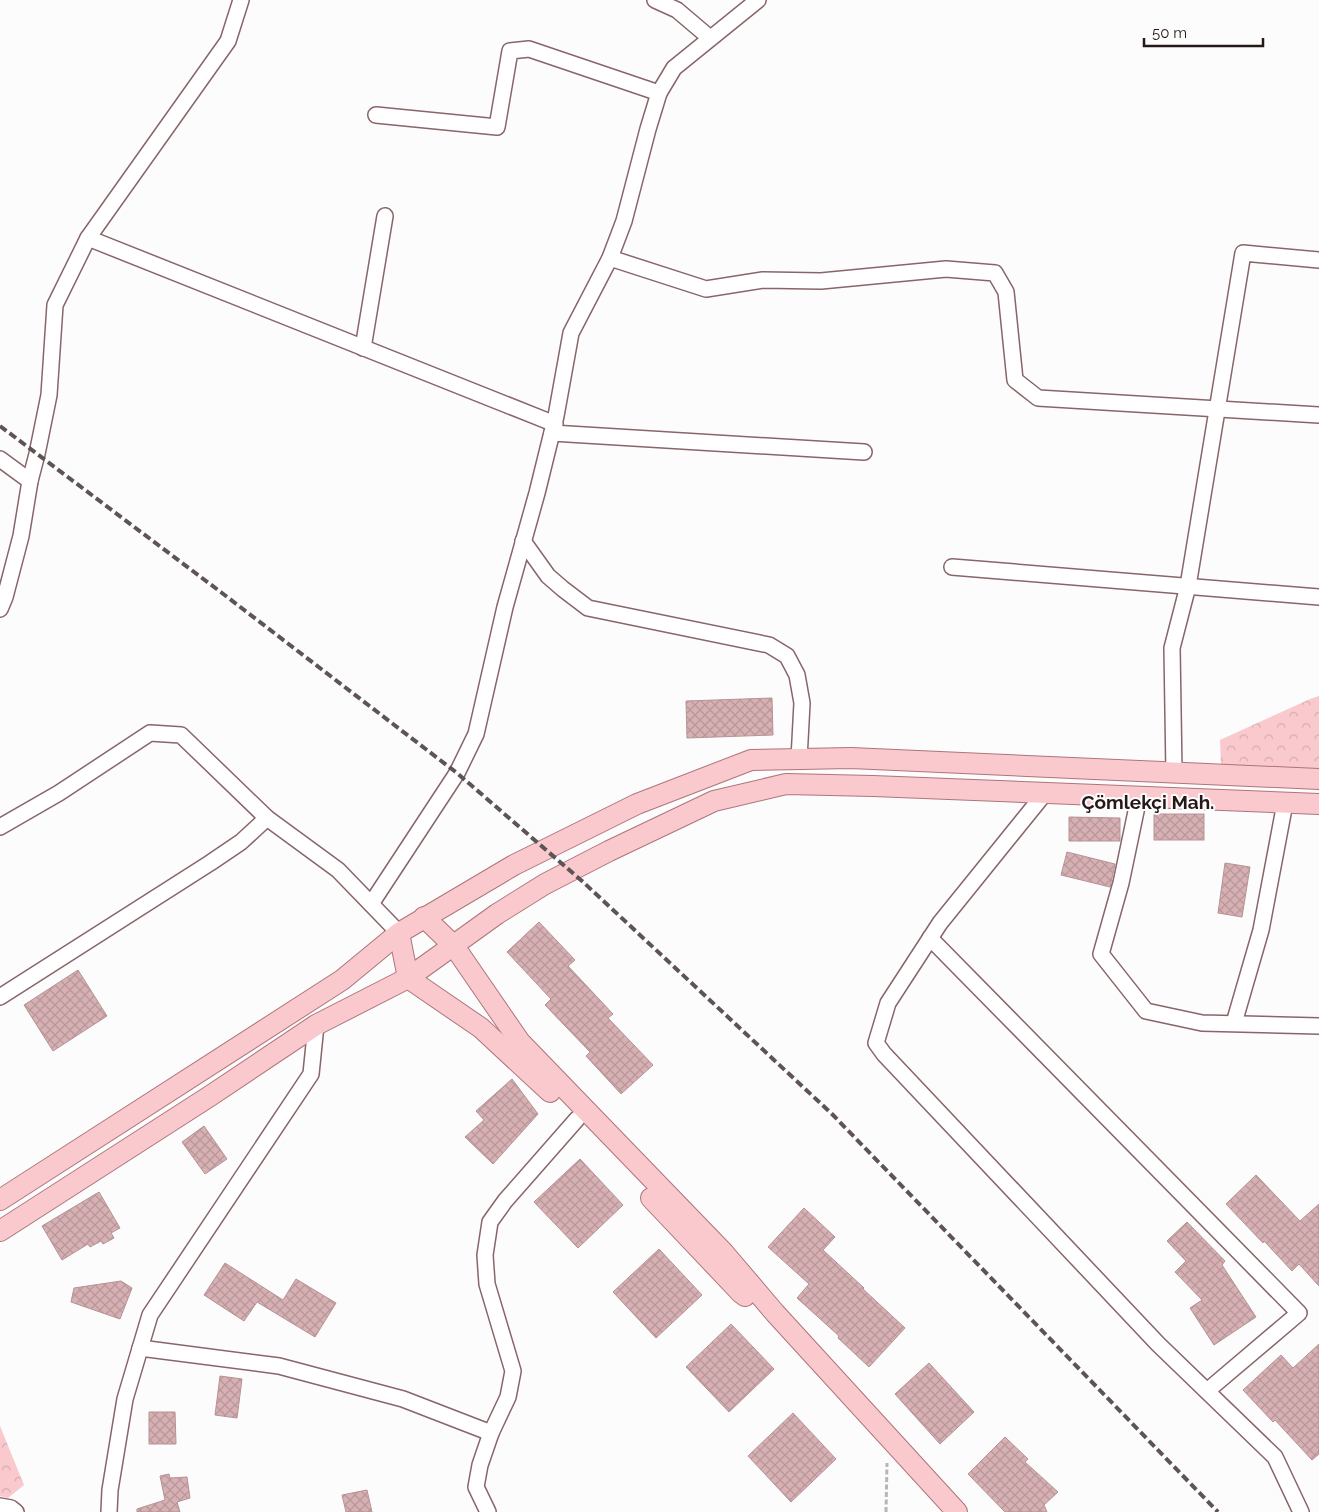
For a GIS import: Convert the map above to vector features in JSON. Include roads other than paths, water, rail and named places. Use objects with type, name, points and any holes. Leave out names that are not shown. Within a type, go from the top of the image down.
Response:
[{"type":"main road","points":[[0,1200],[342,980],[399,933],[424,917],[514,865],[637,804],[751,760],[851,758],[1319,779]]},
{"type":"main road","points":[[0,1231],[210,1096],[316,1025],[408,978],[496,914],[544,884],[714,800],[786,784],[1319,804]]},
{"type":"main road","points":[[424,917],[454,946],[520,1042],[724,1253],[775,1313],[957,1512]]},
{"type":"main road","points":[[399,933],[408,978],[481,1028],[577,1119],[741,1293],[775,1313]]},
{"type":"street","points":[[0,609],[21,536],[30,481],[49,395],[54,305],[88,238],[228,41],[241,0]]},
{"type":"street","points":[[655,0],[677,10],[710,38]]},
{"type":"street","points":[[371,904],[457,773],[476,734],[505,607],[553,428],[570,333],[610,258],[624,221],[659,94],[674,68],[758,0]]},
{"type":"street","points":[[376,116],[496,127],[510,51],[529,49],[659,94]]},
{"type":"street","points":[[363,348],[385,216]]},
{"type":"street","points":[[88,238],[363,348],[553,428],[864,452]]},
{"type":"street","points":[[1174,773],[1172,648],[1188,586],[1243,253],[1319,260]]},
{"type":"street","points":[[610,258],[706,289],[763,280],[822,280],[946,269],[995,274],[1006,292],[1015,380],[1038,398],[1319,415]]},
{"type":"street","points":[[0,459],[30,481]]},
{"type":"street","points":[[523,541],[548,576],[588,608],[769,645],[787,656],[797,675],[802,703],[799,759]]},
{"type":"street","points":[[952,567],[1319,598]]},
{"type":"street","points":[[0,827],[59,793],[150,733],[181,736],[267,818],[338,870],[399,933]]},
{"type":"street","points":[[1045,793],[940,923],[888,1003],[876,1043],[884,1054],[1158,1344],[1275,1457],[1301,1512]]},
{"type":"street","points":[[1139,797],[1121,883],[1101,954],[1146,1011],[1202,1023],[1319,1026]]},
{"type":"street","points":[[1234,1024],[1261,930],[1285,803]]},
{"type":"street","points":[[0,997],[210,863],[241,842],[267,818]]},
{"type":"street","points":[[930,938],[1299,1314],[1207,1391]]},
{"type":"street","points":[[109,1512],[110,1490],[125,1399],[150,1315],[311,1074],[316,1025]]},
{"type":"street","points":[[488,1512],[476,1487],[480,1464],[491,1433],[508,1397],[513,1371],[487,1284],[485,1255],[490,1222],[505,1201],[577,1119]]},
{"type":"street","points":[[140,1348],[279,1366],[403,1399],[491,1433]]},
{"type":"street","points":[[0,1506],[12,1508],[16,1512]]},
{"type":"railway","points":[[0,426],[457,773],[582,881],[832,1114],[1218,1512]]},
{"type":"district","name":"Çömlekçi Mah.","points":[[1148,802]]}]
